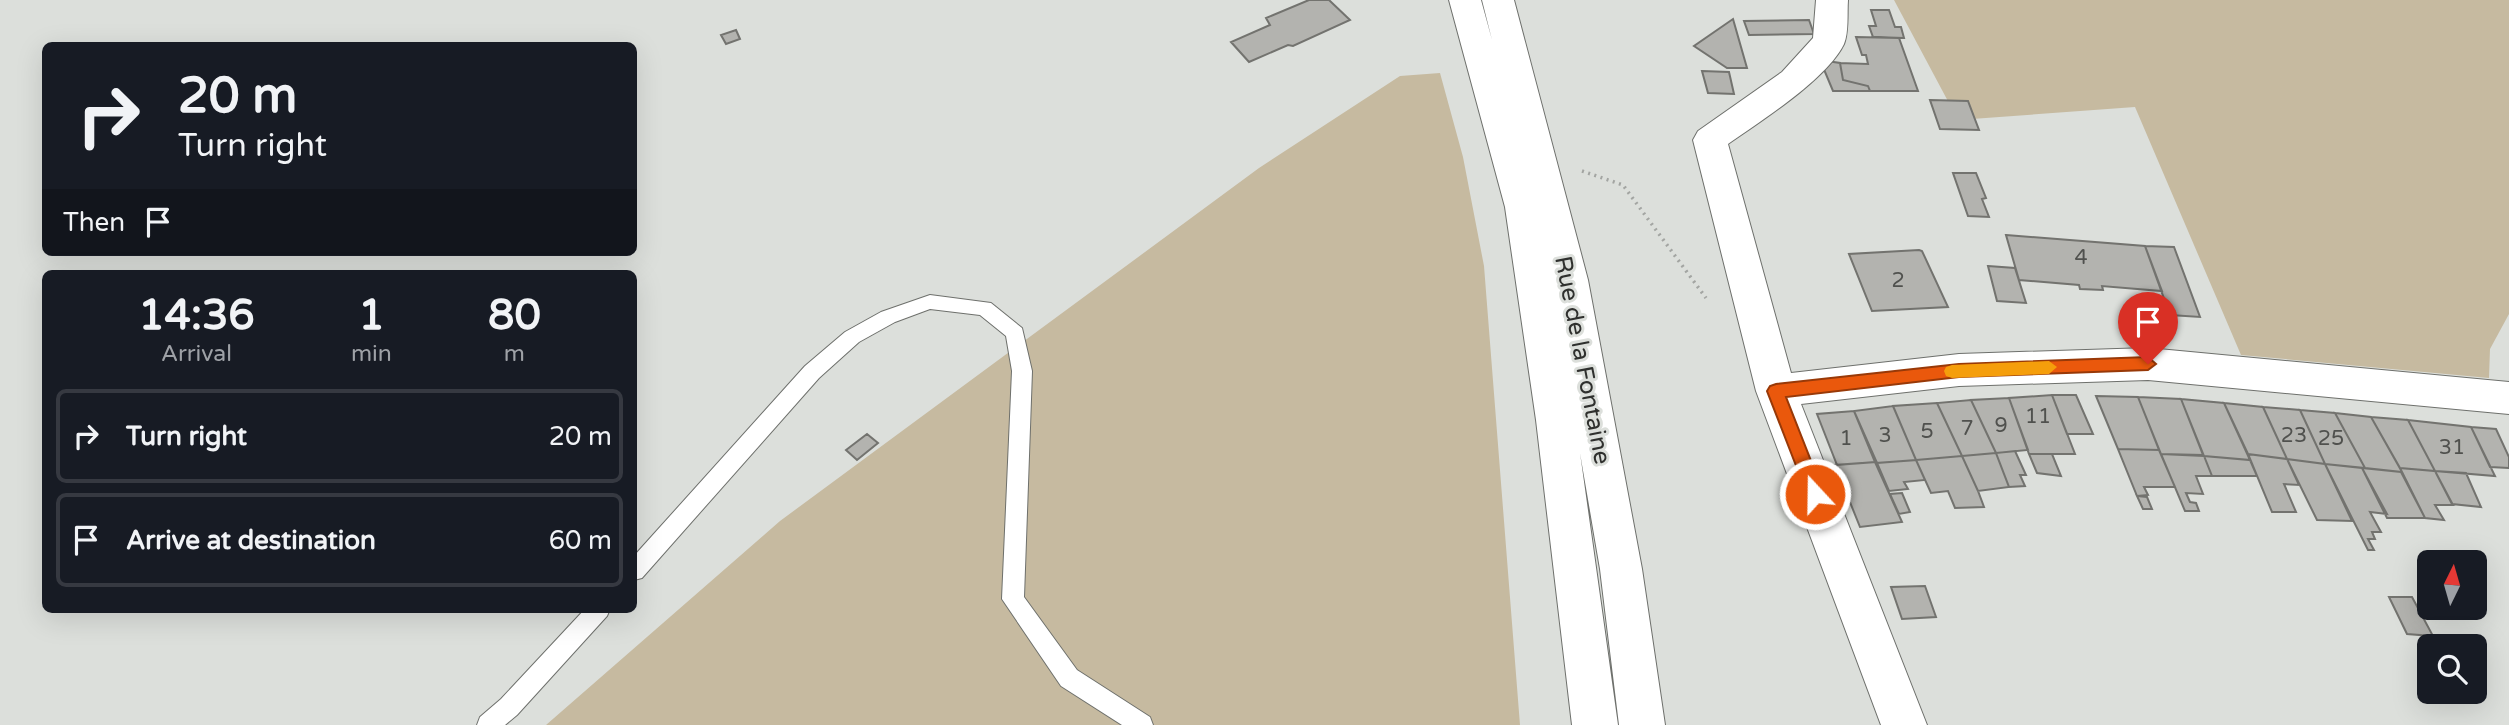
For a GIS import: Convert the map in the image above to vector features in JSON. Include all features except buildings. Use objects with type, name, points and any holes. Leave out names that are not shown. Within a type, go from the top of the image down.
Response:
[{"type":"main road","points":[[1465,0],[1523,206],[1556,420],[1595,725]]},
{"type":"main road","name":"Rue de la Fontaine","points":[[1498,0],[1570,280],[1612,514],[1642,725]]},
{"type":"main road","points":[[1832,0],[1829,41],[1794,80],[1710,140],[1776,391],[1904,725]]},
{"type":"main road","points":[[1776,391],[1959,370],[2148,364],[2509,398]]},
{"type":"lane","points":[[637,568],[812,372],[852,337],[888,317],[930,302],[984,308],[1001,319],[1015,333],[1021,371],[1013,599],[1069,678],[1142,725]]},
{"type":"lane","points":[[488,725],[509,707],[595,613]]},
{"type":"path","points":[[1542,169],[1575,169],[1623,185],[1711,304]]},
{"type":"shaded area","points":[[1894,0],[2509,0],[2509,314],[2490,349],[2489,378],[2241,355],[2135,107],[1958,120]]},
{"type":"shaded area","points":[[1440,73],[1463,157],[1484,266],[1520,725],[546,725],[780,521],[1259,168],[1400,76]]},
{"type":"slow traffic","points":[[1952,371],[2049,367]]},
{"type":"route","points":[[1815,494],[1776,391],[1959,370],[2148,364]]}]
